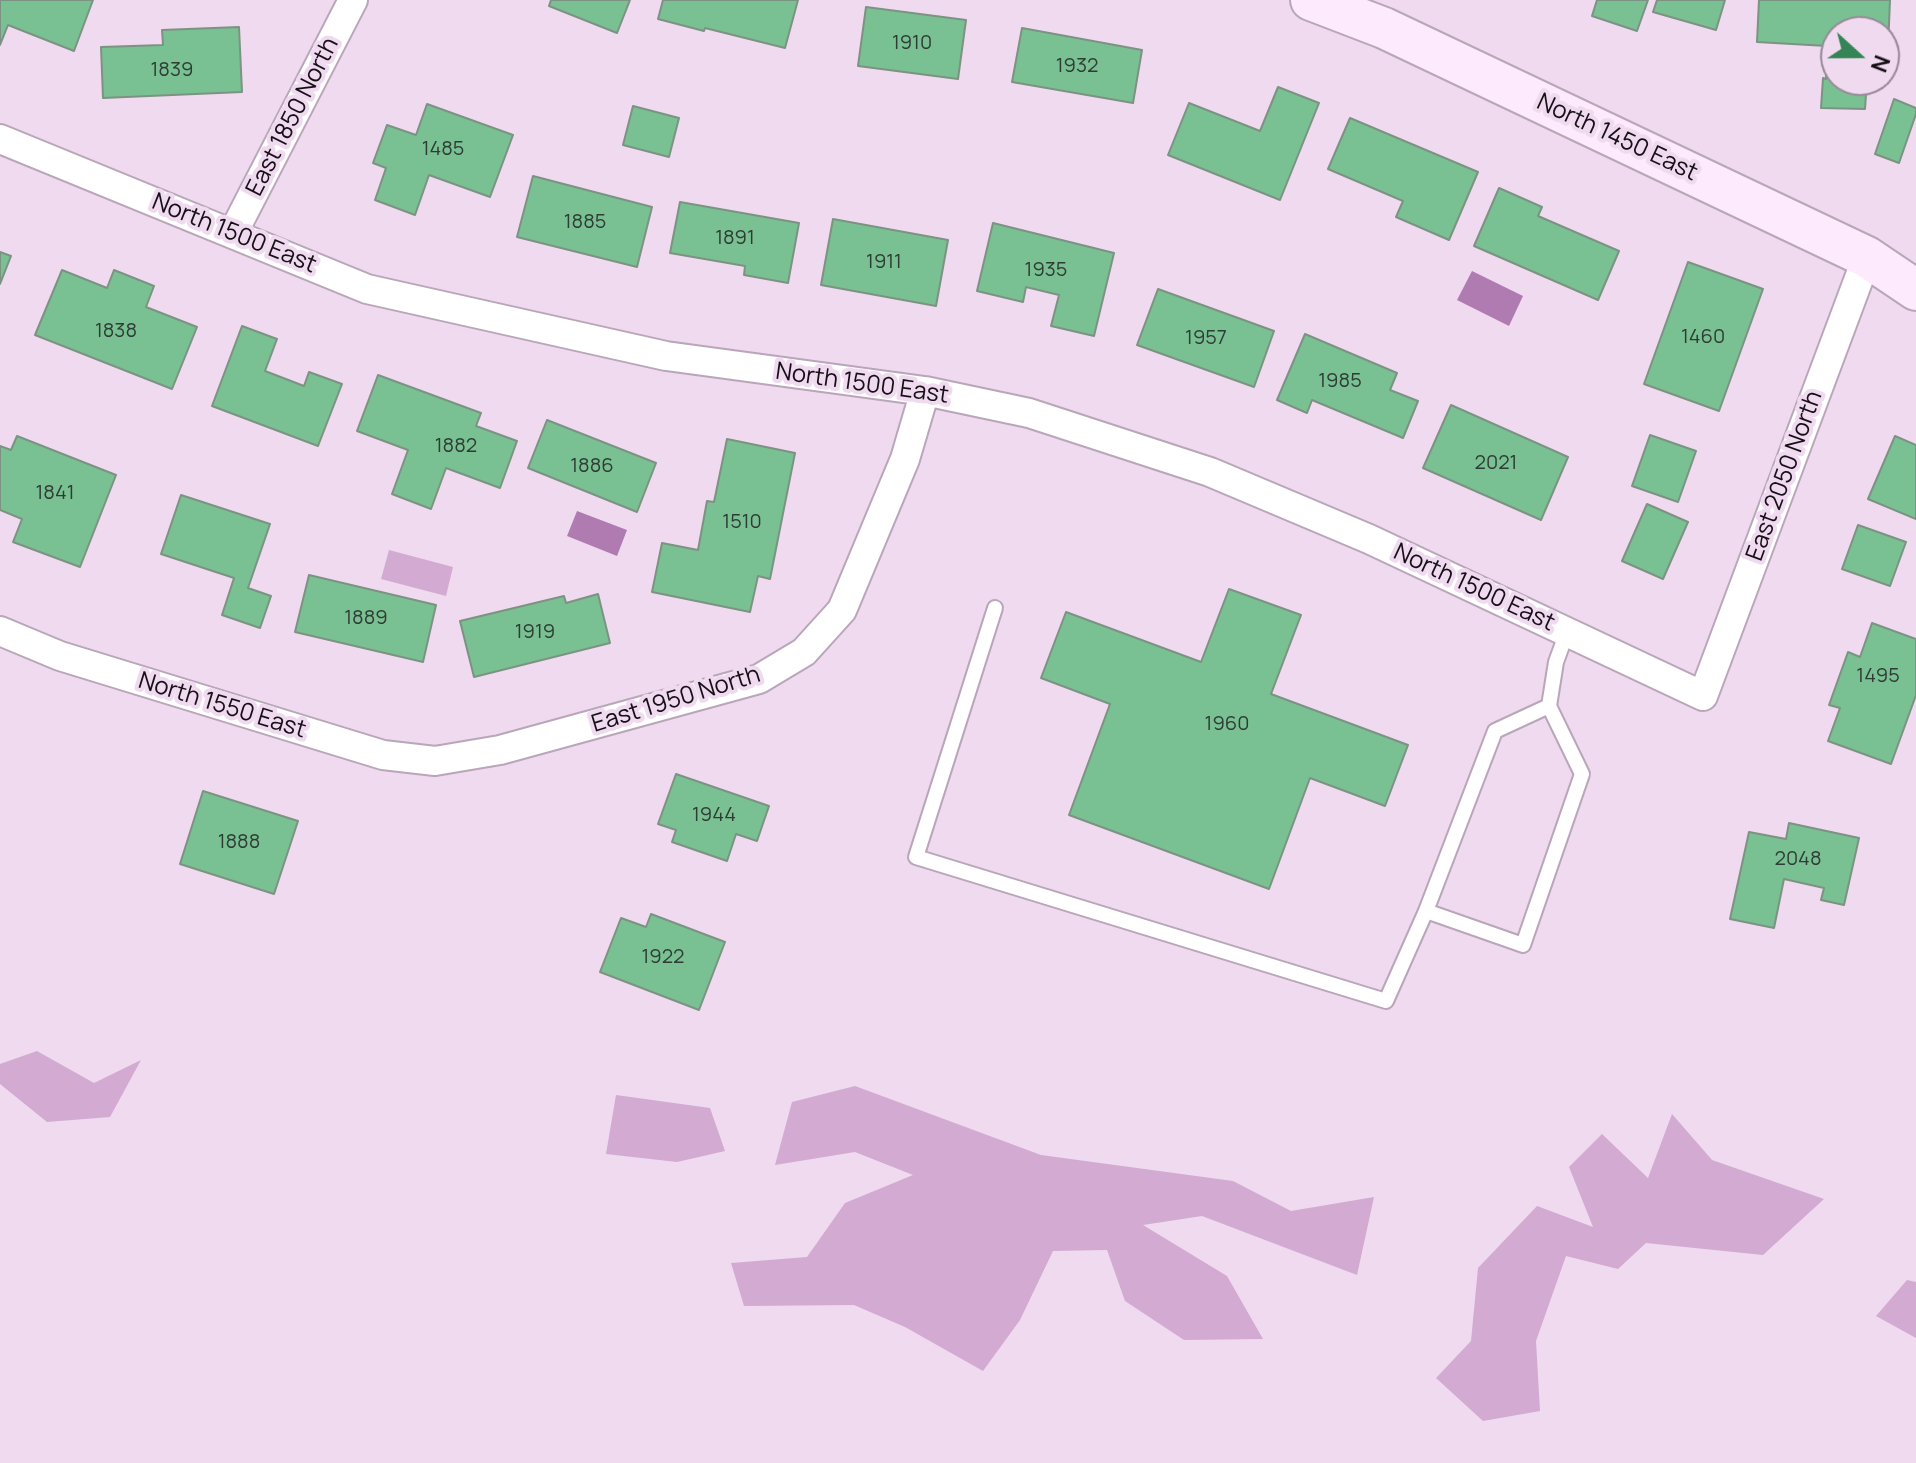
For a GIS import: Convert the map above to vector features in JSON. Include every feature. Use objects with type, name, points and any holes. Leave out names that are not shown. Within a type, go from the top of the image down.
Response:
[{"type":"street","name":"East 1850 North","points":[[233,233],[353,0]]},
{"type":"street","name":"North 1450 East","points":[[1311,0],[1384,28],[1867,257],[1916,290]]},
{"type":"street","name":"North 1500 East","points":[[0,139],[367,289],[666,356],[925,391],[1029,413],[1210,472],[1369,539],[1703,696]]},
{"type":"street","name":"East 2050 North","points":[[1703,696],[1867,257]]},
{"type":"street","name":"East 1950 North","points":[[449,759],[500,750],[759,679],[804,652],[842,610],[905,459],[925,391]]},
{"type":"street","name":"North 1550 East","points":[[0,631],[60,656],[383,755],[435,761],[449,759]]},
{"type":"lane","points":[[995,608],[916,857],[1386,1001],[1426,911],[1495,731],[1549,706]]},
{"type":"lane","points":[[1426,911],[1523,945],[1582,774],[1549,706],[1556,662],[1567,632]]},
{"type":"shaded area","points":[[1472,271],[1523,296],[1509,326],[1457,300]]},
{"type":"shaded area","points":[[577,511],[627,530],[617,556],[567,536]]},
{"type":"shaded area","points":[[389,550],[453,567],[446,596],[381,579]]},
{"type":"shaded area","points":[[37,1051],[94,1083],[141,1060],[110,1117],[47,1122],[0,1084],[0,1064]]},
{"type":"shaded area","points":[[855,1086],[1041,1155],[1233,1181],[1291,1211],[1374,1197],[1357,1275],[1202,1216],[1143,1225],[1227,1276],[1263,1339],[1184,1340],[1125,1301],[1107,1250],[1053,1251],[1020,1320],[983,1371],[905,1327],[854,1305],[744,1306],[731,1263],[807,1257],[845,1203],[913,1175],[855,1152],[775,1165],[792,1102]]},
{"type":"shaded area","points":[[616,1095],[710,1108],[725,1151],[677,1162],[606,1154]]},
{"type":"shaded area","points":[[1672,1114],[1712,1160],[1824,1199],[1763,1255],[1646,1243],[1618,1269],[1566,1256],[1536,1341],[1540,1411],[1483,1421],[1436,1378],[1471,1341],[1478,1268],[1537,1206],[1593,1227],[1569,1167],[1602,1134],[1648,1178]]},
{"type":"shaded area","points":[[1907,1280],[1916,1282],[1916,1338],[1876,1316]]},
{"type":"building","points":[[0,0],[93,0],[74,51],[8,25],[0,45]]},
{"type":"building","points":[[551,0],[630,0],[617,33],[549,6]]},
{"type":"building","points":[[663,0],[798,0],[785,48],[658,19]]},
{"type":"building","points":[[1597,0],[1648,0],[1637,31],[1592,16]]},
{"type":"building","points":[[1657,0],[1725,0],[1716,30],[1653,12]]},
{"type":"building","points":[[1759,0],[1890,0],[1889,16],[1820,16],[1820,46],[1757,42]]},
{"type":"building","points":[[866,7],[966,20],[958,79],[858,66]]},
{"type":"building","points":[[239,27],[242,92],[103,98],[101,47],[163,45],[162,30]]},
{"type":"building","points":[[1022,28],[1142,50],[1133,103],[1012,82]]},
{"type":"building","points":[[1278,87],[1319,103],[1280,200],[1168,155],[1189,103],[1260,131]]},
{"type":"building","points":[[1822,96],[1866,96],[1865,109],[1821,108]]},
{"type":"building","points":[[1894,99],[1916,108],[1899,163],[1875,154]]},
{"type":"building","points":[[427,104],[513,135],[490,197],[429,175],[415,215],[375,200],[386,168],[373,163],[387,125],[416,135]]},
{"type":"building","points":[[633,106],[679,118],[669,157],[623,145]]},
{"type":"building","points":[[1350,118],[1478,172],[1449,240],[1396,217],[1403,201],[1328,169]]},
{"type":"building","points":[[533,176],[652,207],[637,267],[517,237]]},
{"type":"building","points":[[1499,188],[1542,207],[1538,216],[1619,251],[1598,300],[1474,246]]},
{"type":"building","points":[[680,202],[799,223],[788,283],[744,275],[745,266],[670,253]]},
{"type":"building","points":[[833,219],[948,240],[936,306],[821,285]]},
{"type":"building","points":[[993,223],[1114,253],[1094,336],[1051,326],[1059,295],[1026,287],[1023,302],[977,291]]},
{"type":"building","points":[[0,252],[11,256],[0,284]]},
{"type":"building","points":[[1688,262],[1763,289],[1719,411],[1644,384]]},
{"type":"building","points":[[62,270],[107,288],[114,270],[154,286],[146,307],[197,327],[172,389],[35,335]]},
{"type":"building","points":[[1158,289],[1274,331],[1254,387],[1137,345]]},
{"type":"building","points":[[242,326],[277,339],[265,371],[304,386],[309,372],[342,384],[318,446],[212,406]]},
{"type":"building","points":[[1305,334],[1397,373],[1390,390],[1418,401],[1403,438],[1312,400],[1307,413],[1277,400]]},
{"type":"building","points":[[378,375],[481,413],[476,426],[517,441],[500,488],[446,468],[431,509],[392,494],[408,450],[357,431]]},
{"type":"building","points":[[1451,405],[1568,457],[1541,520],[1423,468]]},
{"type":"building","points":[[547,420],[656,463],[637,512],[528,468]]},
{"type":"building","points":[[1650,435],[1696,451],[1678,502],[1632,486]]},
{"type":"building","points":[[17,436],[116,475],[80,567],[13,542],[22,519],[0,510],[0,446],[11,450]]},
{"type":"building","points":[[1895,436],[1916,445],[1916,519],[1868,499]]},
{"type":"building","points":[[727,439],[795,453],[770,579],[758,576],[750,612],[652,592],[662,543],[698,550],[707,501],[714,502]]},
{"type":"building","points":[[181,495],[270,524],[248,588],[271,596],[260,628],[222,615],[234,578],[161,554]]},
{"type":"building","points":[[1647,504],[1688,522],[1663,579],[1622,561]]},
{"type":"building","points":[[1858,525],[1906,542],[1890,586],[1842,569]]},
{"type":"building","points":[[309,575],[436,605],[423,662],[295,632]]},
{"type":"building","points":[[1229,589],[1301,615],[1271,694],[1408,745],[1385,806],[1310,778],[1269,889],[1069,815],[1110,704],[1041,678],[1066,612],[1201,662]]},
{"type":"building","points":[[598,594],[610,643],[474,677],[460,621],[564,596],[566,603]]},
{"type":"building","points":[[1872,623],[1916,639],[1916,695],[1891,764],[1828,741],[1840,708],[1829,705],[1848,652],[1860,657]]},
{"type":"building","points":[[676,774],[769,806],[757,841],[736,834],[727,861],[672,842],[676,830],[658,824]]},
{"type":"building","points":[[203,791],[298,821],[274,894],[180,864]]},
{"type":"building","points":[[1789,823],[1859,838],[1844,905],[1821,900],[1824,888],[1784,879],[1774,928],[1730,919],[1749,832],[1786,839]]},
{"type":"building","points":[[651,914],[725,942],[699,1010],[600,972],[621,918],[646,927]]}]
